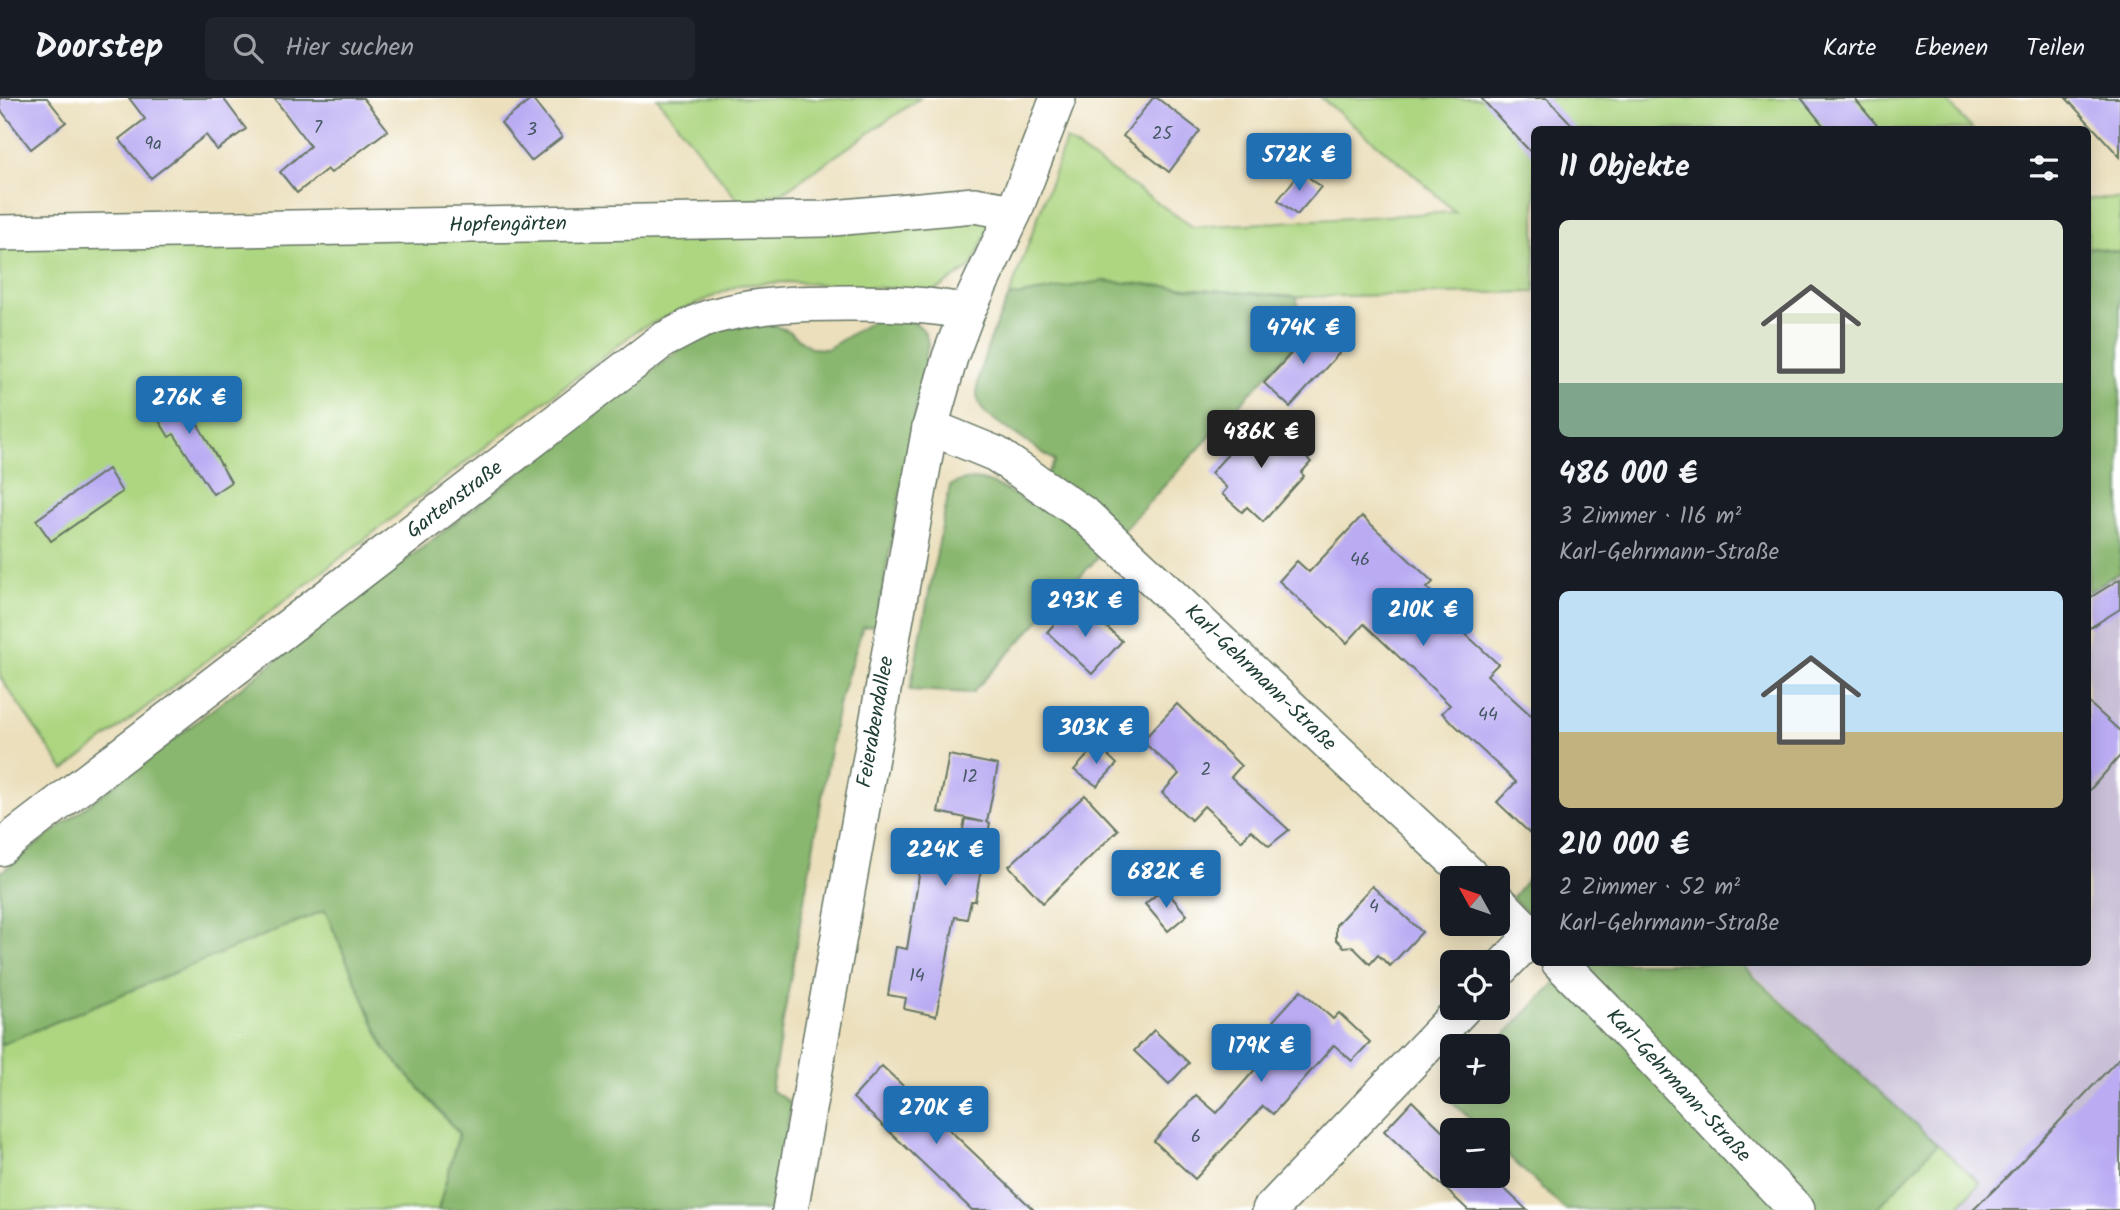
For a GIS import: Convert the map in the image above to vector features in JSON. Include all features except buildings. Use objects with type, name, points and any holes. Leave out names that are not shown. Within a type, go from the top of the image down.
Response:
[{"type":"street","name":"Feierabendallee","points":[[790,1210],[930,427],[950,357],[967,312],[1000,245],[1058,98]]},
{"type":"street","name":"Hopfengärten","points":[[0,233],[823,219],[975,205],[1014,212]]},
{"type":"street","name":"Gartenstraße","points":[[0,848],[663,340],[708,318],[755,306],[880,303],[930,305],[967,312]]},
{"type":"street","name":"Karl-Gehrmann-Straße","points":[[930,427],[996,454],[1086,516],[1460,866]]},
{"type":"street","points":[[1510,913],[1531,935]]},
{"type":"street","points":[[1510,959],[1531,939]]},
{"type":"street","name":"Karl-Gehrmann-Straße","points":[[1563,966],[1797,1210]]},
{"type":"street","points":[[1270,1210],[1452,1020]]},
{"type":"shaded area","points":[[2120,574],[2120,1210],[1955,1210],[1980,1183],[1745,966],[2091,966],[2091,591]]},
{"type":"green space","points":[[657,98],[920,98],[783,192],[740,203]]},
{"type":"green space","points":[[1321,98],[1944,98],[1969,126],[1531,126],[1531,292],[1296,297],[1103,281],[1009,297],[1066,140],[1193,227],[1455,212]]},
{"type":"green space","points":[[2091,199],[2120,199],[2120,252],[2091,247]]},
{"type":"green space","points":[[992,221],[971,267],[934,291],[785,282],[739,285],[639,329],[64,770],[0,677],[0,243]]},
{"type":"green space","points":[[2091,247],[2120,252],[2120,572],[2091,590]]},
{"type":"green space","points":[[1103,281],[1296,297],[1307,332],[972,693],[910,690],[950,486],[970,479],[990,482],[1027,503],[1055,461],[986,414],[979,403],[977,394],[980,372],[1004,307],[1009,297]]},
{"type":"green space","points":[[876,319],[902,320],[916,324],[926,335],[928,344],[876,625],[863,627],[838,705],[771,1090],[787,1100],[791,1106],[771,1210],[438,1210],[459,1133],[385,1049],[325,910],[0,1045],[0,873],[688,343],[719,328],[772,325],[787,330],[811,348],[827,349]]},
{"type":"green space","points":[[1531,875],[1531,916],[1512,898]]},
{"type":"green space","points":[[325,910],[385,1049],[459,1134],[438,1210],[0,1210],[0,1045]]},
{"type":"green space","points":[[1571,966],[1742,966],[1937,1144],[1876,1210],[1565,1210],[1510,1157],[1510,1118],[1469,1118],[1454,1104],[1510,1104],[1510,1034],[1506,1034]]},
{"type":"green space","points":[[1937,1144],[1980,1183],[1955,1210],[1876,1210]]}]
